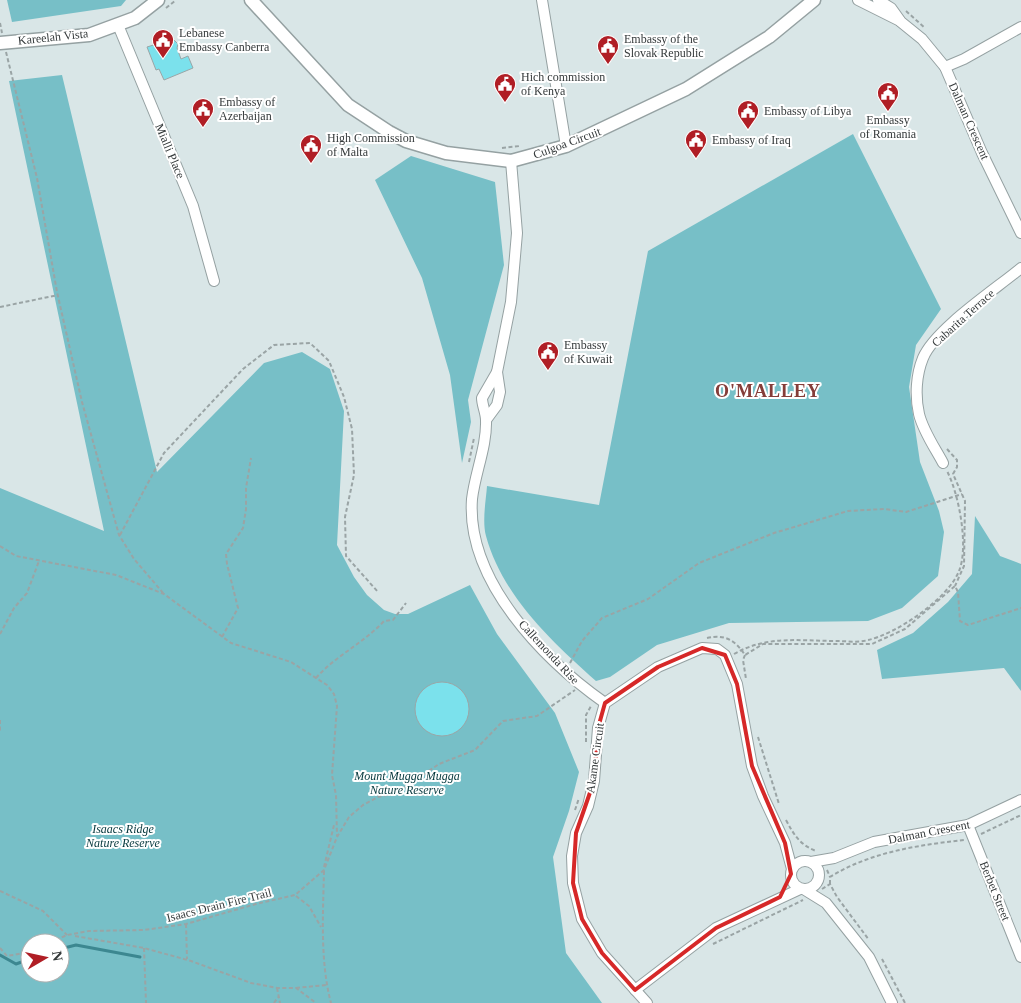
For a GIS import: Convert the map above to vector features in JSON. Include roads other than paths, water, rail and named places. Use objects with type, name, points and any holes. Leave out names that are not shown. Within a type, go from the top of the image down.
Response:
[{"type":"street","name":"Kareelah Vista","points":[[2,42],[89,35],[134,18],[158,0]]},
{"type":"street","name":"Culgoa Circuit","points":[[251,0],[348,106],[389,132],[406,140],[446,153],[506,160],[566,146],[686,89],[769,37],[814,0]]},
{"type":"street","points":[[542,0],[566,146]]},
{"type":"street","name":"Dalman Crescent","points":[[858,0],[901,22],[922,39],[945,67],[982,153],[1021,233]]},
{"type":"street","name":"Dalman Crescent","points":[[878,0],[891,8],[901,22]]},
{"type":"street","name":"Mialli Place","points":[[118,25],[193,206],[214,281]]},
{"type":"street","points":[[945,67],[964,59],[1021,27]]},
{"type":"street","name":"Callemonda Rise","points":[[506,160],[517,233],[511,302],[497,372],[482,398],[486,420],[472,499],[474,528],[482,558],[491,581],[525,630],[565,673],[578,691],[605,704]]},
{"type":"street","name":"Cabarita Terrace","points":[[943,462],[920,416],[916,396],[918,376],[923,357],[934,342],[958,319],[1021,268]]},
{"type":"street","name":"Callemonda Rise","points":[[486,420],[497,405],[500,392],[497,372]]},
{"type":"street","points":[[605,704],[658,667],[702,648],[717,649],[727,658],[737,684],[752,766],[763,796],[785,843],[791,874],[780,897]]},
{"type":"street","name":"Akame Circuit","points":[[605,704],[598,728],[594,781],[588,806],[576,833],[572,856],[573,884],[582,919],[602,954],[647,1003]]},
{"type":"street","name":"Dalman Crescent","points":[[635,990],[716,928],[817,878],[834,858],[874,842],[968,825],[1021,800]]},
{"type":"street","name":"Berbet Street","points":[[968,825],[1021,956]]},
{"type":"street","points":[[785,843],[817,878],[826,903],[870,957],[892,1003]]},
{"type":"street","points":[[791,874],[817,878]]},
{"type":"street","points":[[791,874],[817,878]]},
{"type":"waterway","points":[[70,946],[76,945],[140,957]]},
{"type":"waterway","points":[[0,955],[16,964],[20,963]]},
{"type":"place","name":"Lebanese Embassy Canberra","points":[[163,59]]},
{"type":"place","name":"Embassy of the Slovak Republic","points":[[608,65]]},
{"type":"place","name":"Hich commission of Kenya","points":[[505,103]]},
{"type":"place","name":"Embassy of Romania","points":[[888,112]]},
{"type":"place","name":"Embassy of Azerbaijan","points":[[203,128]]},
{"type":"place","name":"Embassy of Libya","points":[[748,130]]},
{"type":"place","name":"Embassy of Iraq","points":[[696,159]]},
{"type":"place","name":"High Commission of Malta","points":[[311,164]]},
{"type":"place","name":"Embassy of Kuwait","points":[[548,371]]},
{"type":"district","name":"O'MALLEY","points":[[768,391]]},
{"type":"park label","name":"Mount Mugga Mugga Nature Reserve","points":[[407,783]]},
{"type":"park label","name":"Isaacs Ridge Nature Reserve","points":[[123,836]]}]
